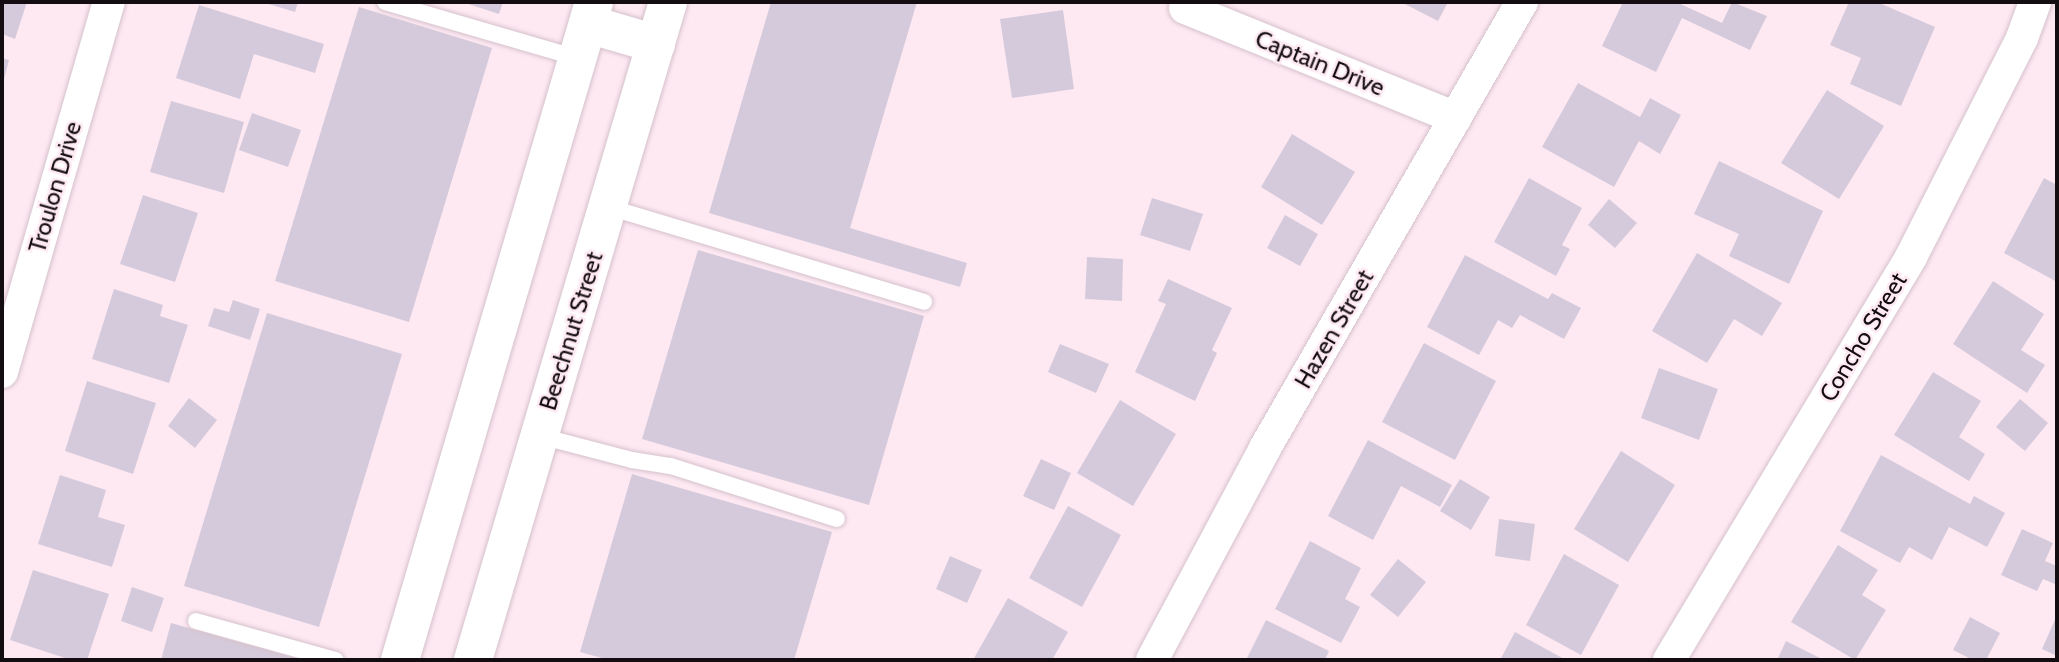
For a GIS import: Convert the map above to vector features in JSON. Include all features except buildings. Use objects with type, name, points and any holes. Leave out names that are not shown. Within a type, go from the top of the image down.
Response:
[{"type":"main road","name":"Beechnut Street","points":[[473,660],[668,2]]},
{"type":"main road","points":[[402,659],[587,28],[656,44]]},
{"type":"street","name":"Troulon Drive","points":[[2,372],[109,2]]},
{"type":"street","name":"Hazen Street","points":[[1152,660],[1265,448],[1522,2]]},
{"type":"street","name":"Concho Street","points":[[1669,660],[1911,257],[2022,38],[2035,2]]},
{"type":"street","name":"Captain Drive","points":[[1185,8],[1456,118]]},
{"type":"lane","points":[[385,2],[587,28]]},
{"type":"lane","points":[[608,207],[924,302]]},
{"type":"lane","points":[[540,436],[632,460],[671,466],[836,519]]},
{"type":"lane","points":[[196,621],[336,660]]}]
